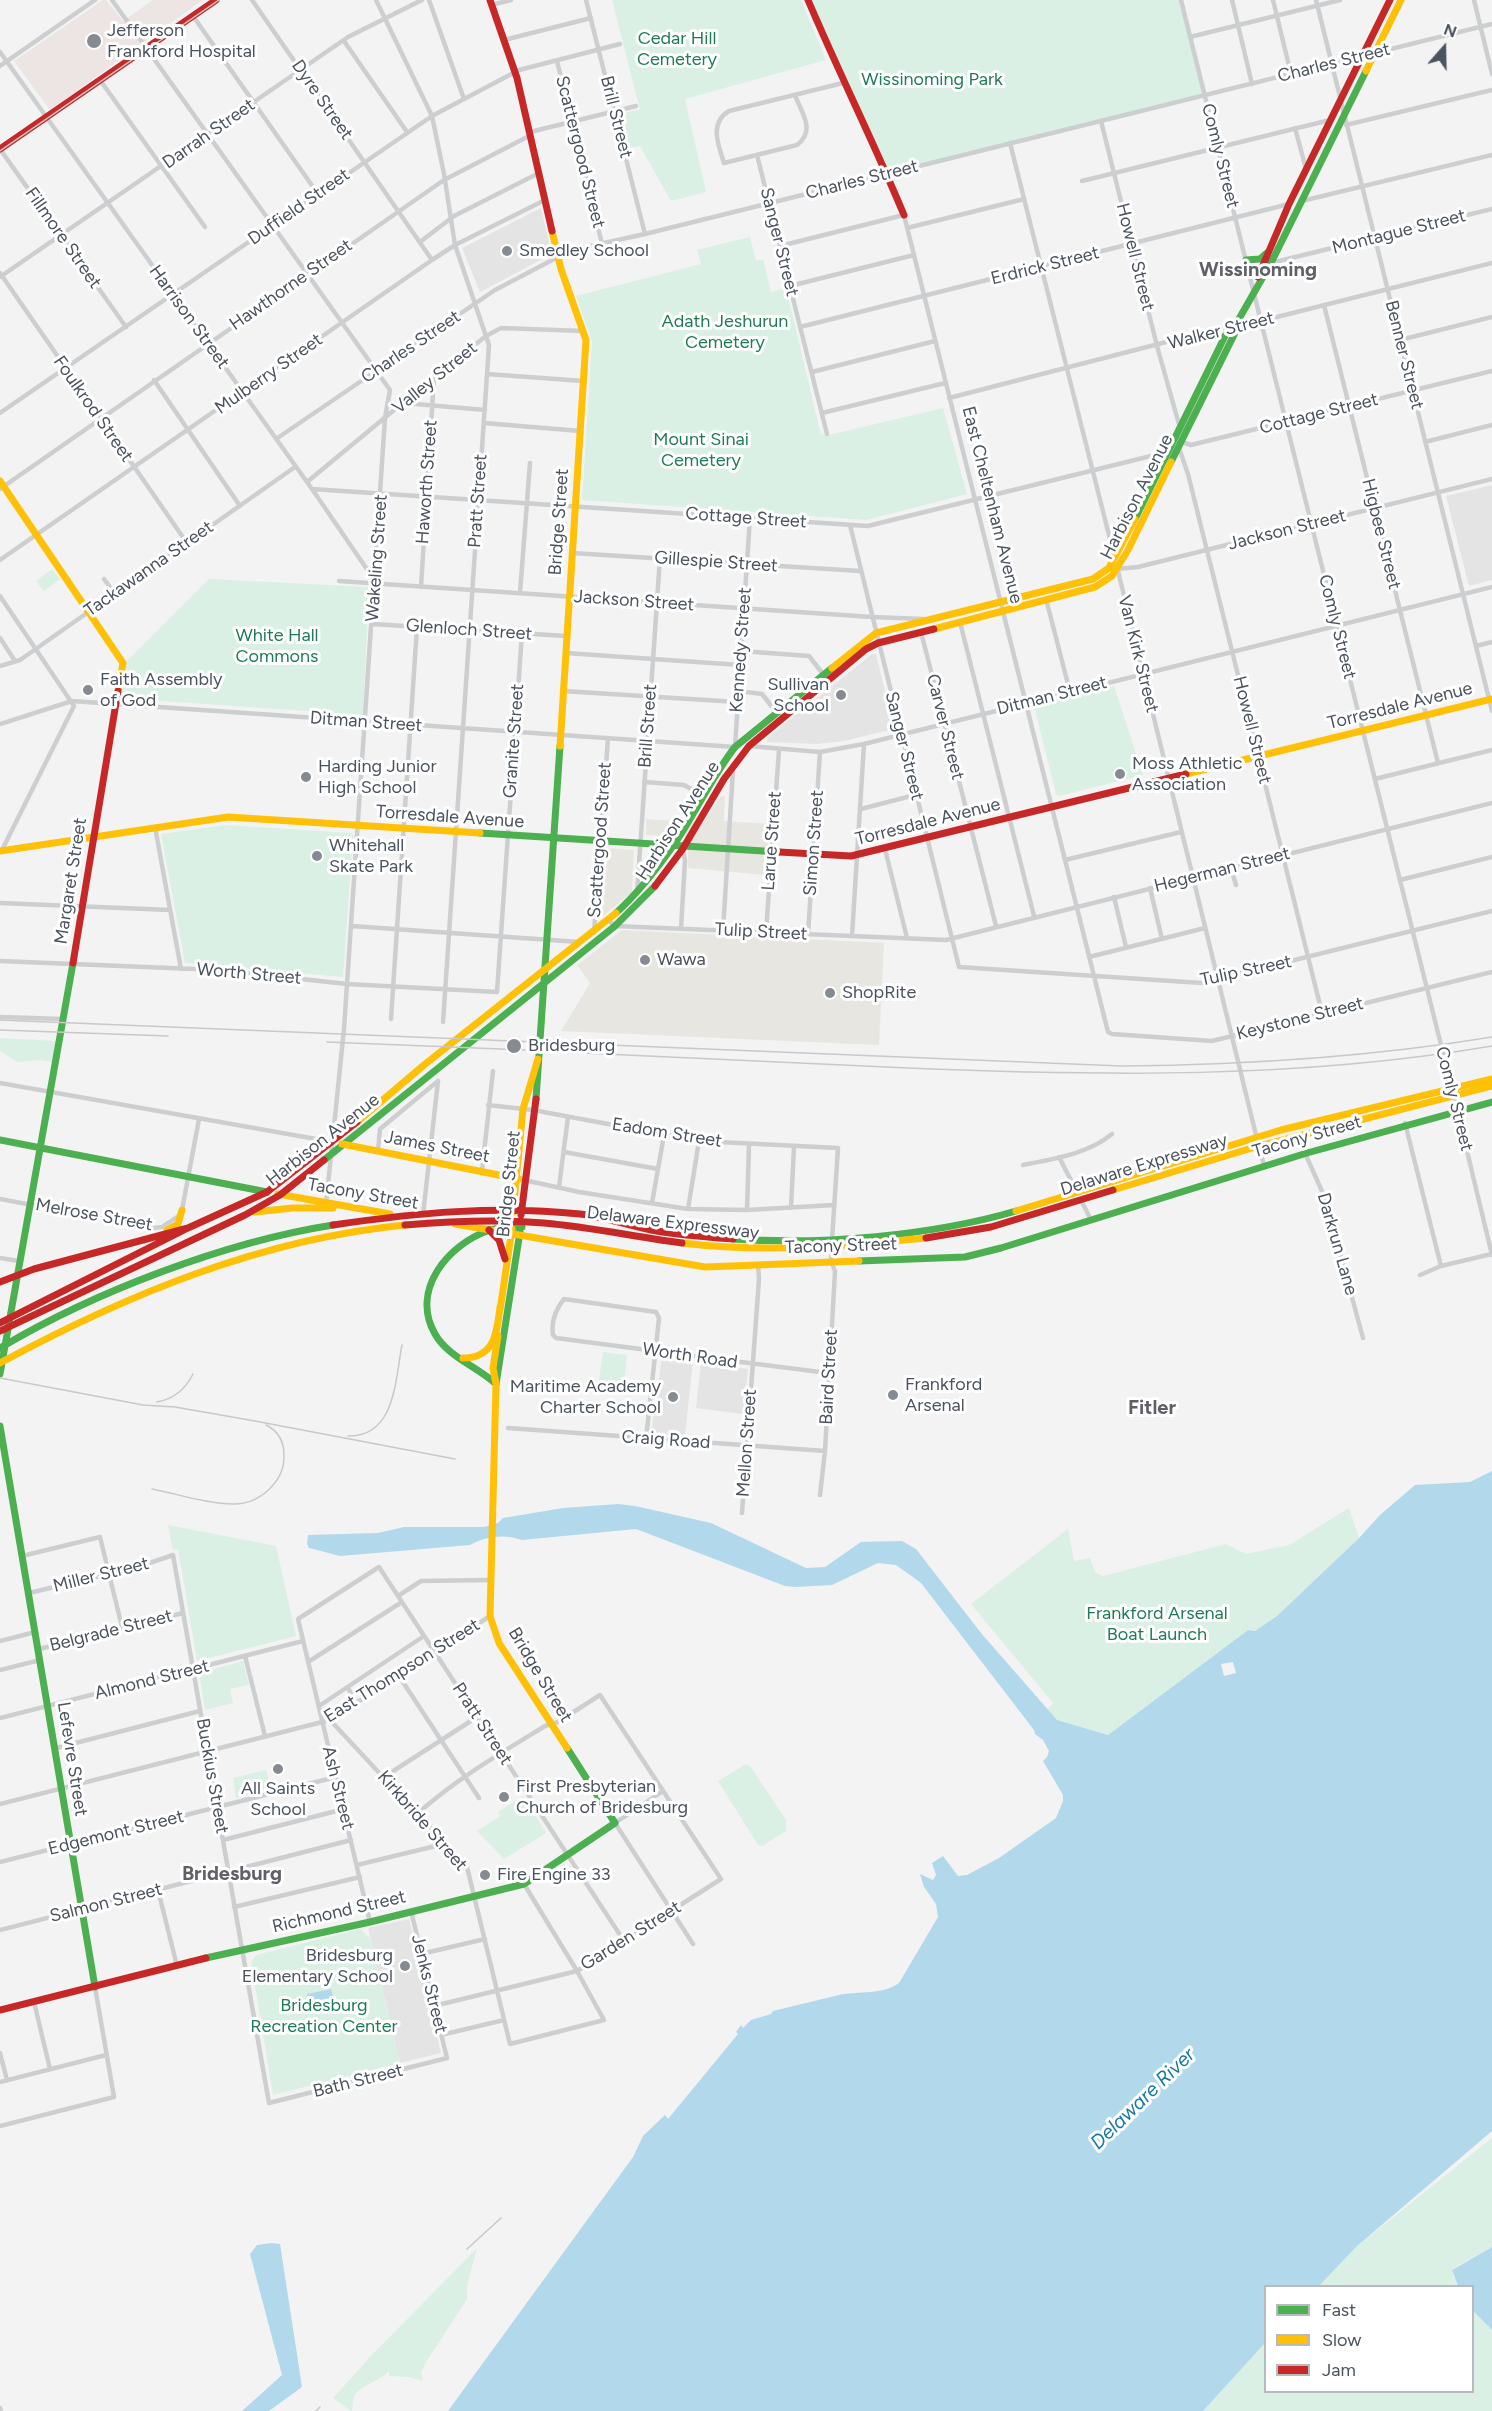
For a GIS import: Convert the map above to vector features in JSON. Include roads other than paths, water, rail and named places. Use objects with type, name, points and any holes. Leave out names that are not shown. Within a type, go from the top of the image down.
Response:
[{"type":"main road","points":[[0,149],[216,0]]},
{"type":"main road","name":"East Cheltenham Avenue","points":[[808,0],[843,83],[904,215]]},
{"type":"main road","name":"Harbison Avenue","points":[[1253,293],[1289,204],[1365,55],[1390,0]]},
{"type":"main road","name":"Harbison Avenue","points":[[0,1323],[188,1228],[267,1192],[333,1142],[424,1065],[582,942],[637,894],[674,845],[735,747],[876,633],[928,619],[1046,599],[1100,585],[1110,579],[1180,445],[1234,335],[1236,324],[1271,263],[1401,0]]},
{"type":"main road","name":"Bridge Street","points":[[491,2],[515,72],[558,257],[585,342],[538,1059],[539,1073],[520,1179]]},
{"type":"main road","points":[[1246,260],[1260,259],[1268,252]]},
{"type":"main road","name":"Harbison Avenue","points":[[3,1330],[245,1215],[280,1195],[615,926],[658,884],[734,764],[749,746],[866,649],[878,643],[960,622],[1002,606],[1093,579],[1106,572],[1115,560],[1227,332],[1236,324]]},
{"type":"main road","name":"Margaret Street","points":[[1,486],[123,663],[63,1019],[8,1319]]},
{"type":"main road","name":"Torresdale Avenue","points":[[1,850],[228,817],[813,855],[857,855],[1491,699]]},
{"type":"main road","points":[[735,747],[749,746]]},
{"type":"main road","points":[[726,759],[734,764]]},
{"type":"main road","name":"Bridge Street","points":[[496,1384],[500,1369],[515,1233],[523,1109],[538,1059]]},
{"type":"main road","name":"Delaware Expressway","points":[[1461,1091],[1492,1079]]},
{"type":"main road","name":"Delaware Expressway","points":[[0,1347],[104,1296],[176,1267],[256,1242],[312,1229],[412,1214],[462,1210],[539,1211],[584,1215],[658,1232],[780,1242],[838,1243],[976,1231],[1070,1203],[1084,1195],[1252,1138],[1492,1086]]},
{"type":"main road","name":"Delaware Expressway","points":[[838,1243],[992,1218],[1064,1196],[1084,1195],[1445,1095]]},
{"type":"main road","name":"Tacony Street","points":[[0,1140],[352,1209],[515,1233],[705,1267],[975,1256],[1405,1123],[1492,1102]]},
{"type":"main road","name":"James Street","points":[[333,1142],[520,1179]]},
{"type":"main road","points":[[245,1215],[292,1208],[352,1209]]},
{"type":"main road","points":[[140,1240],[175,1227],[180,1221],[182,1210]]},
{"type":"main road","points":[[0,1364],[70,1325],[138,1294],[241,1258],[311,1241],[367,1231],[455,1221],[538,1225]]},
{"type":"main road","points":[[496,1384],[487,1375],[445,1347],[436,1335],[428,1316],[427,1294],[435,1273],[444,1260],[466,1241],[498,1228],[538,1225]]},
{"type":"main road","name":"Delaware Expressway","points":[[538,1225],[589,1228],[725,1247],[777,1249],[826,1243]]},
{"type":"main road","points":[[0,1282],[34,1269],[188,1228]]},
{"type":"main road","points":[[487,1229],[501,1243],[505,1255],[505,1271]]},
{"type":"main road","name":"Bridge Street","points":[[515,1233],[505,1271],[493,1368],[496,1384],[490,1616],[499,1643],[615,1823]]},
{"type":"main road","points":[[458,1356],[472,1359],[485,1353],[494,1338],[500,1307]]},
{"type":"main road","points":[[0,1374],[3,1330],[8,1319]]},
{"type":"main road","name":"Lefevre Street","points":[[0,1426],[95,1987]]},
{"type":"main road","name":"Richmond Street","points":[[0,2010],[524,1884],[615,1823]]},
{"type":"street","points":[[0,66],[95,0]]},
{"type":"street","name":"Wakeling Street","points":[[112,0],[390,390],[385,418],[352,926],[326,1204]]},
{"type":"street","name":"Dyre Street","points":[[252,0],[432,260]]},
{"type":"street","name":"Pratt Street","points":[[376,0],[432,116],[455,246],[489,345],[450,933],[442,1022]]},
{"type":"street","name":"Darrah Street","points":[[1,276],[344,41],[422,0]]},
{"type":"street","points":[[429,0],[464,99]]},
{"type":"street","points":[[491,2],[511,0]]},
{"type":"street","name":"Brill Street","points":[[586,0],[645,234]]},
{"type":"street","name":"Comly Street","points":[[1181,0],[1458,1110],[1492,1255]]},
{"type":"street","points":[[1232,0],[1252,84]]},
{"type":"street","points":[[1273,0],[1291,74]]},
{"type":"street","points":[[1190,37],[1276,16],[1317,3],[1340,0]]},
{"type":"street","points":[[1474,0],[1492,74]]},
{"type":"street","name":"Benner Street","points":[[1317,3],[1491,699],[1492,711]]},
{"type":"street","points":[[193,16],[318,194]]},
{"type":"street","points":[[504,40],[591,18]]},
{"type":"street","name":"Charles Street","points":[[276,439],[495,290],[558,257],[581,248],[1492,24]]},
{"type":"street","points":[[344,41],[407,132]]},
{"type":"street","name":"Duffield Street","points":[[0,413],[432,116],[515,72],[620,44]]},
{"type":"street","name":"Harrison Street","points":[[0,52],[243,391],[371,573],[375,584]]},
{"type":"street","name":"Scattergood Street","points":[[557,61],[602,244]]},
{"type":"street","points":[[100,80],[205,227]]},
{"type":"street","points":[[795,95],[807,131],[804,138],[794,146],[724,163],[716,124],[719,118],[728,111],[843,83]]},
{"type":"street","points":[[1338,127],[1492,90]]},
{"type":"street","name":"Hawthorne Street","points":[[1,486],[444,180],[531,133],[636,106]]},
{"type":"street","points":[[1082,181],[1332,119]]},
{"type":"street","name":"Howell Street","points":[[1101,121],[1156,346],[1180,428]]},
{"type":"street","points":[[1295,128],[1306,170]]},
{"type":"street","name":"Van Kirk Street","points":[[1010,143],[1264,1165]]},
{"type":"street","name":"Fillmore Street","points":[[0,149],[126,327]]},
{"type":"street","name":"Sanger Street","points":[[757,155],[827,434]]},
{"type":"street","points":[[1301,201],[1492,155]]},
{"type":"street","points":[[420,242],[454,216],[539,173]]},
{"type":"street","points":[[907,228],[1024,199]]},
{"type":"street","name":"Mulberry Street","points":[[0,560],[432,260],[544,200]]},
{"type":"street","name":"Erdrick Street","points":[[800,327],[1289,204]]},
{"type":"street","name":"Montague Street","points":[[1271,263],[1492,208]]},
{"type":"street","points":[[780,246],[904,215]]},
{"type":"street","name":"East Cheltenham Avenue","points":[[904,215],[1107,1030]]},
{"type":"street","points":[[790,286],[914,255]]},
{"type":"street","name":"Walker Street","points":[[949,398],[1236,324],[1261,321],[1492,263]]},
{"type":"street","name":"Foulkrod Street","points":[[1,276],[187,543]]},
{"type":"street","name":"Higbee Street","points":[[1324,305],[1438,763]]},
{"type":"street","points":[[1400,340],[1492,317]]},
{"type":"street","name":"Valley Street","points":[[307,482],[486,336],[503,327],[583,331]]},
{"type":"street","points":[[812,372],[935,341]]},
{"type":"street","name":"Cottage Street","points":[[1180,445],[1191,445],[1286,423],[1492,371]]},
{"type":"street","points":[[487,374],[583,381]]},
{"type":"street","name":"Haworth Street","points":[[421,587],[435,377]]},
{"type":"street","points":[[154,380],[240,506]]},
{"type":"street","points":[[822,414],[945,383]]},
{"type":"street","points":[[405,403],[484,410]]},
{"type":"street","points":[[484,423],[580,431]]},
{"type":"street","points":[[1425,442],[1492,425]]},
{"type":"street","name":"Howell Street","points":[[1180,445],[1208,549],[1322,1013]]},
{"type":"street","name":"Cottage Street","points":[[312,489],[868,526],[1163,453],[1170,448]]},
{"type":"street","points":[[520,593],[530,463]]},
{"type":"street","name":"Tackawanna Street","points":[[0,666],[15,661],[36,648],[295,467]]},
{"type":"street","name":"Jackson Street","points":[[1117,569],[1138,567],[1492,479]]},
{"type":"street","name":"Kennedy Street","points":[[735,747],[750,518]]},
{"type":"street","name":"Sanger Street","points":[[850,525],[958,967]]},
{"type":"street","name":"Gillespie Street","points":[[572,553],[860,571]]},
{"type":"street","name":"Brill Street","points":[[637,894],[660,558]]},
{"type":"street","points":[[104,579],[115,594]]},
{"type":"street","name":"Jackson Street","points":[[339,581],[928,619]]},
{"type":"street","name":"Ditman Street","points":[[749,746],[820,752],[864,744],[1492,587]]},
{"type":"street","points":[[0,596],[74,706],[1,850]]},
{"type":"street","points":[[1046,599],[1070,692]]},
{"type":"street","points":[[960,622],[1034,916]]},
{"type":"street","name":"Glenloch Street","points":[[372,624],[566,636]]},
{"type":"street","points":[[392,1018],[417,627]]},
{"type":"street","name":"Carver Street","points":[[921,632],[996,926]]},
{"type":"street","name":"Granite Street","points":[[497,992],[522,633]]},
{"type":"street","points":[[0,638],[15,661]]},
{"type":"street","points":[[1476,646],[1492,642]]},
{"type":"street","points":[[741,651],[809,656],[823,674]]},
{"type":"street","points":[[566,652],[740,665]]},
{"type":"street","points":[[563,691],[737,702]]},
{"type":"street","points":[[738,691],[762,694],[777,713]]},
{"type":"street","name":"Ditman Street","points":[[0,724],[72,701],[735,747]]},
{"type":"street","name":"Scattergood Street","points":[[594,942],[608,738]]},
{"type":"street","points":[[852,936],[864,744]]},
{"type":"street","name":"Larue Street","points":[[766,932],[778,750]]},
{"type":"street","points":[[1375,778],[1492,750]]},
{"type":"street","name":"Simon Street","points":[[808,934],[820,752]]},
{"type":"street","points":[[723,930],[734,764]]},
{"type":"street","points":[[644,782],[684,785],[703,796]]},
{"type":"street","points":[[861,808],[915,795]]},
{"type":"street","name":"Hegerman Street","points":[[952,938],[1492,803]]},
{"type":"street","points":[[155,827],[181,969]]},
{"type":"street","points":[[1065,860],[1181,832]]},
{"type":"street","points":[[681,928],[685,861],[683,846]]},
{"type":"street","points":[[885,849],[907,938]]},
{"type":"street","points":[[1400,880],[1492,857]]},
{"type":"street","points":[[1231,868],[1236,885]]},
{"type":"street","points":[[1150,888],[1162,939]]},
{"type":"street","points":[[1113,897],[1126,947]]},
{"type":"street","points":[[0,903],[170,910]]},
{"type":"street","name":"Tulip Street","points":[[958,967],[1202,983],[1492,911]]},
{"type":"street","points":[[608,920],[615,926]]},
{"type":"street","points":[[352,926],[582,942]]},
{"type":"street","name":"Tulip Street","points":[[615,926],[952,938]]},
{"type":"street","points":[[1089,957],[1205,928]]},
{"type":"street","name":"Worth Street","points":[[0,961],[218,970],[347,984],[497,992]]},
{"type":"street","name":"Keystone Street","points":[[1107,1030],[1112,1034],[1212,1041],[1492,972]]},
{"type":"street","points":[[0,1017],[63,1019]]},
{"type":"street","points":[[482,1171],[493,1071]]},
{"type":"street","points":[[378,1151],[380,1129],[438,1081],[422,1219]]},
{"type":"street","name":"James Street","points":[[0,1083],[333,1142]]},
{"type":"street","name":"Eadom Street","points":[[488,1105],[533,1110],[699,1141],[837,1148],[837,1157]]},
{"type":"street","points":[[559,1187],[568,1117]]},
{"type":"street","points":[[182,1210],[198,1119]]},
{"type":"street","points":[[1405,1123],[1441,1266]]},
{"type":"street","points":[[652,1203],[664,1134]]},
{"type":"street","points":[[1023,1165],[1100,1144],[1112,1134]]},
{"type":"street","points":[[688,1209],[699,1141]]},
{"type":"street","points":[[747,1210],[749,1145]]},
{"type":"street","points":[[791,1208],[794,1146]]},
{"type":"street","points":[[564,1152],[658,1169]]},
{"type":"street","name":"Darkrun Lane","points":[[1305,1153],[1325,1198],[1364,1338]]},
{"type":"street","name":"Baird Street","points":[[820,1495],[825,1451],[835,1271],[831,1261],[837,1157]]},
{"type":"street","points":[[1059,1157],[1091,1220]]},
{"type":"street","name":"James Street","points":[[520,1179],[688,1209],[747,1210],[834,1205]]},
{"type":"street","name":"Melrose Street","points":[[0,1199],[158,1228],[171,1222],[182,1210]]},
{"type":"street","points":[[1420,1275],[1441,1266],[1492,1255]]},
{"type":"street","points":[[0,1258],[19,1261]]},
{"type":"street","name":"Mellon Street","points":[[742,1513],[758,1264]]},
{"type":"street","name":"Worth Road","points":[[655,1351],[659,1318],[656,1312],[564,1299],[556,1311],[552,1328],[556,1338],[752,1364],[828,1373]]},
{"type":"street","points":[[0,1318],[8,1319]]},
{"type":"street","points":[[646,1439],[655,1351]]},
{"type":"street","name":"Craig Road","points":[[508,1428],[825,1451]]},
{"type":"street","points":[[22,1556],[99,1537],[122,1627]]},
{"type":"street","name":"Miller Street","points":[[29,1593],[173,1556]]},
{"type":"street","name":"Buckius Street","points":[[173,1556],[269,2103]]},
{"type":"street","name":"Pratt Street","points":[[298,1619],[379,1567],[624,1941]]},
{"type":"street","points":[[398,1596],[421,1581],[490,1580]]},
{"type":"street","points":[[308,1662],[402,1602]]},
{"type":"street","name":"Belgrade Street","points":[[39,1649],[183,1613]]},
{"type":"street","name":"East Thompson Street","points":[[0,1804],[330,1720],[490,1616]]},
{"type":"street","name":"Ash Street","points":[[298,1619],[370,1922]]},
{"type":"street","name":"Belgrade Street","points":[[0,1641],[35,1632]]},
{"type":"street","points":[[319,1706],[424,1636]]},
{"type":"street","name":"Almond Street","points":[[0,1718],[303,1641]]},
{"type":"street","points":[[245,1656],[265,1736]]},
{"type":"street","points":[[0,1670],[40,1660]]},
{"type":"street","points":[[399,1676],[479,1798]]},
{"type":"street","points":[[347,1687],[357,1702]]},
{"type":"street","points":[[417,1814],[440,1794],[501,1753],[545,1726],[558,1722],[600,1695],[663,1791]]},
{"type":"street","points":[[56,1748],[200,1711]]},
{"type":"street","points":[[384,1777],[477,1716]]},
{"type":"street","name":"Kirkbride Street","points":[[330,1720],[467,1867],[510,2044],[604,2020],[578,1971]]},
{"type":"street","name":"Edgemont Street","points":[[0,1862],[336,1777]]},
{"type":"street","name":"Richmond Street","points":[[615,1823],[663,1791]]},
{"type":"street","name":"Garden Street","points":[[434,2006],[578,1971],[721,1879],[663,1791]]},
{"type":"street","points":[[223,1840],[344,1809]]},
{"type":"street","name":"Bridge Street","points":[[615,1823],[693,1944]]},
{"type":"street","name":"Salmon Street","points":[[0,1930],[351,1840]]},
{"type":"street","points":[[357,1865],[444,1844]]},
{"type":"street","points":[[234,1907],[360,1877]]},
{"type":"street","points":[[524,1884],[578,1971]]},
{"type":"street","points":[[158,1890],[178,1966]]},
{"type":"street","name":"Jenks Street","points":[[411,1911],[447,2058]]},
{"type":"street","points":[[422,1954],[485,1939]]},
{"type":"street","name":"Lefevre Street","points":[[0,2126],[114,2097],[95,1987]]},
{"type":"street","points":[[34,2002],[50,2069]]},
{"type":"street","points":[[441,2035],[504,2020]]},
{"type":"street","points":[[0,2053],[7,2080]]},
{"type":"street","points":[[0,2082],[106,2055]]},
{"type":"street","name":"Bath Street","points":[[269,2103],[447,2058]]},
{"type":"water","name":"Delaware River","points":[[1492,1471],[1492,2131],[1356,2247],[1320,2285],[1264,2285],[1264,2344],[1203,2411],[448,2411],[633,2157],[643,2136],[665,2115],[668,2119],[738,2034],[736,2032],[741,2025],[743,2028],[751,2020],[771,2014],[773,2011],[839,1995],[886,1989],[899,1983],[938,1917],[936,1904],[924,1887],[920,1874],[933,1880],[936,1875],[932,1863],[943,1856],[958,1876],[967,1875],[999,1858],[1056,1818],[1063,1795],[1043,1761],[1049,1751],[1043,1740],[1035,1734],[921,1583],[896,1565],[878,1563],[832,1585],[795,1587],[785,1586],[636,1529],[522,1540],[495,1537],[470,1545],[340,1556],[309,1548],[308,1535],[378,1533],[404,1527],[484,1527],[498,1523],[503,1518],[563,1508],[618,1504],[711,1523],[806,1568],[825,1567],[861,1542],[902,1541],[916,1549],[981,1633],[1057,1720],[1108,1735],[1248,1630],[1255,1631],[1277,1616],[1380,1515],[1415,1485],[1470,1482]]},
{"type":"water","points":[[331,1989],[333,1997],[309,2003],[307,1994]]},
{"type":"water","points":[[280,2244],[302,2387],[269,2411],[242,2411],[282,2375],[250,2254],[257,2245]]},
{"type":"water","points":[[1492,2247],[1492,2330],[1474,2312],[1474,2285],[1458,2285],[1452,2270]]},
{"type":"railway","points":[[0,151],[219,0]]},
{"type":"railway","points":[[0,1020],[1121,1066],[1307,1059],[1400,1050],[1492,1037]]},
{"type":"railway","points":[[0,1030],[168,1036]]},
{"type":"railway","points":[[327,1042],[525,1050]]},
{"type":"railway","points":[[561,1052],[908,1068],[1128,1073],[1273,1070],[1419,1057],[1492,1046]]},
{"type":"railway","points":[[348,1436],[364,1434],[376,1427],[384,1417],[394,1389],[402,1345]]},
{"type":"railway","points":[[157,1402],[169,1399],[178,1393],[193,1374]]},
{"type":"railway","points":[[0,1378],[143,1405],[175,1407],[255,1421],[455,1459]]},
{"type":"railway","points":[[152,1489],[224,1504],[244,1503],[262,1495],[280,1474],[284,1455],[280,1437],[266,1425]]},
{"type":"railway","points":[[467,2249],[501,2218]]},
{"type":"railway","points":[[316,2411],[320,2407]]},
{"type":"place","name":"Jefferson Frankford Hospital","points":[[94,41]]},
{"type":"place","name":"Smedley School","points":[[507,251]]},
{"type":"place","name":"Faith Assembly of God","points":[[88,690]]},
{"type":"place","name":"Sullivan School","points":[[841,695]]},
{"type":"place","name":"Moss Athletic Association","points":[[1120,774]]},
{"type":"place","name":"Harding Junior High School","points":[[306,777]]},
{"type":"place","name":"Whitehall Skate Park","points":[[317,856]]},
{"type":"place","name":"Wawa","points":[[645,960]]},
{"type":"place","name":"ShopRite","points":[[830,993]]},
{"type":"place","name":"Bridesburg","points":[[514,1046]]},
{"type":"place","name":"Frankford Arsenal","points":[[893,1395]]},
{"type":"place","name":"Maritime Academy Charter School","points":[[673,1397]]},
{"type":"place","name":"All Saints School","points":[[278,1769]]},
{"type":"place","name":"First Presbyterian Church of Bridesburg","points":[[504,1797]]},
{"type":"place","name":"Fire Engine 33","points":[[485,1875]]},
{"type":"place","name":"Bridesburg Elementary School","points":[[405,1966]]},
{"type":"district","name":"Wissinoming","points":[[1258,270]]},
{"type":"district","name":"Fitler","points":[[1152,1408]]},
{"type":"district","name":"Bridesburg","points":[[232,1874]]},
{"type":"park label","name":"Cedar Hill Cemetery","points":[[677,49]]},
{"type":"park label","name":"Wissinoming Park","points":[[932,80]]},
{"type":"park label","name":"Adath Jeshurun Cemetery","points":[[725,332]]},
{"type":"park label","name":"Mount Sinai Cemetery","points":[[701,450]]},
{"type":"park label","name":"White Hall Commons","points":[[277,646]]},
{"type":"park label","name":"Frankford Arsenal Boat Launch","points":[[1157,1624]]},
{"type":"park label","name":"Bridesburg Recreation Center","points":[[324,2016]]}]
